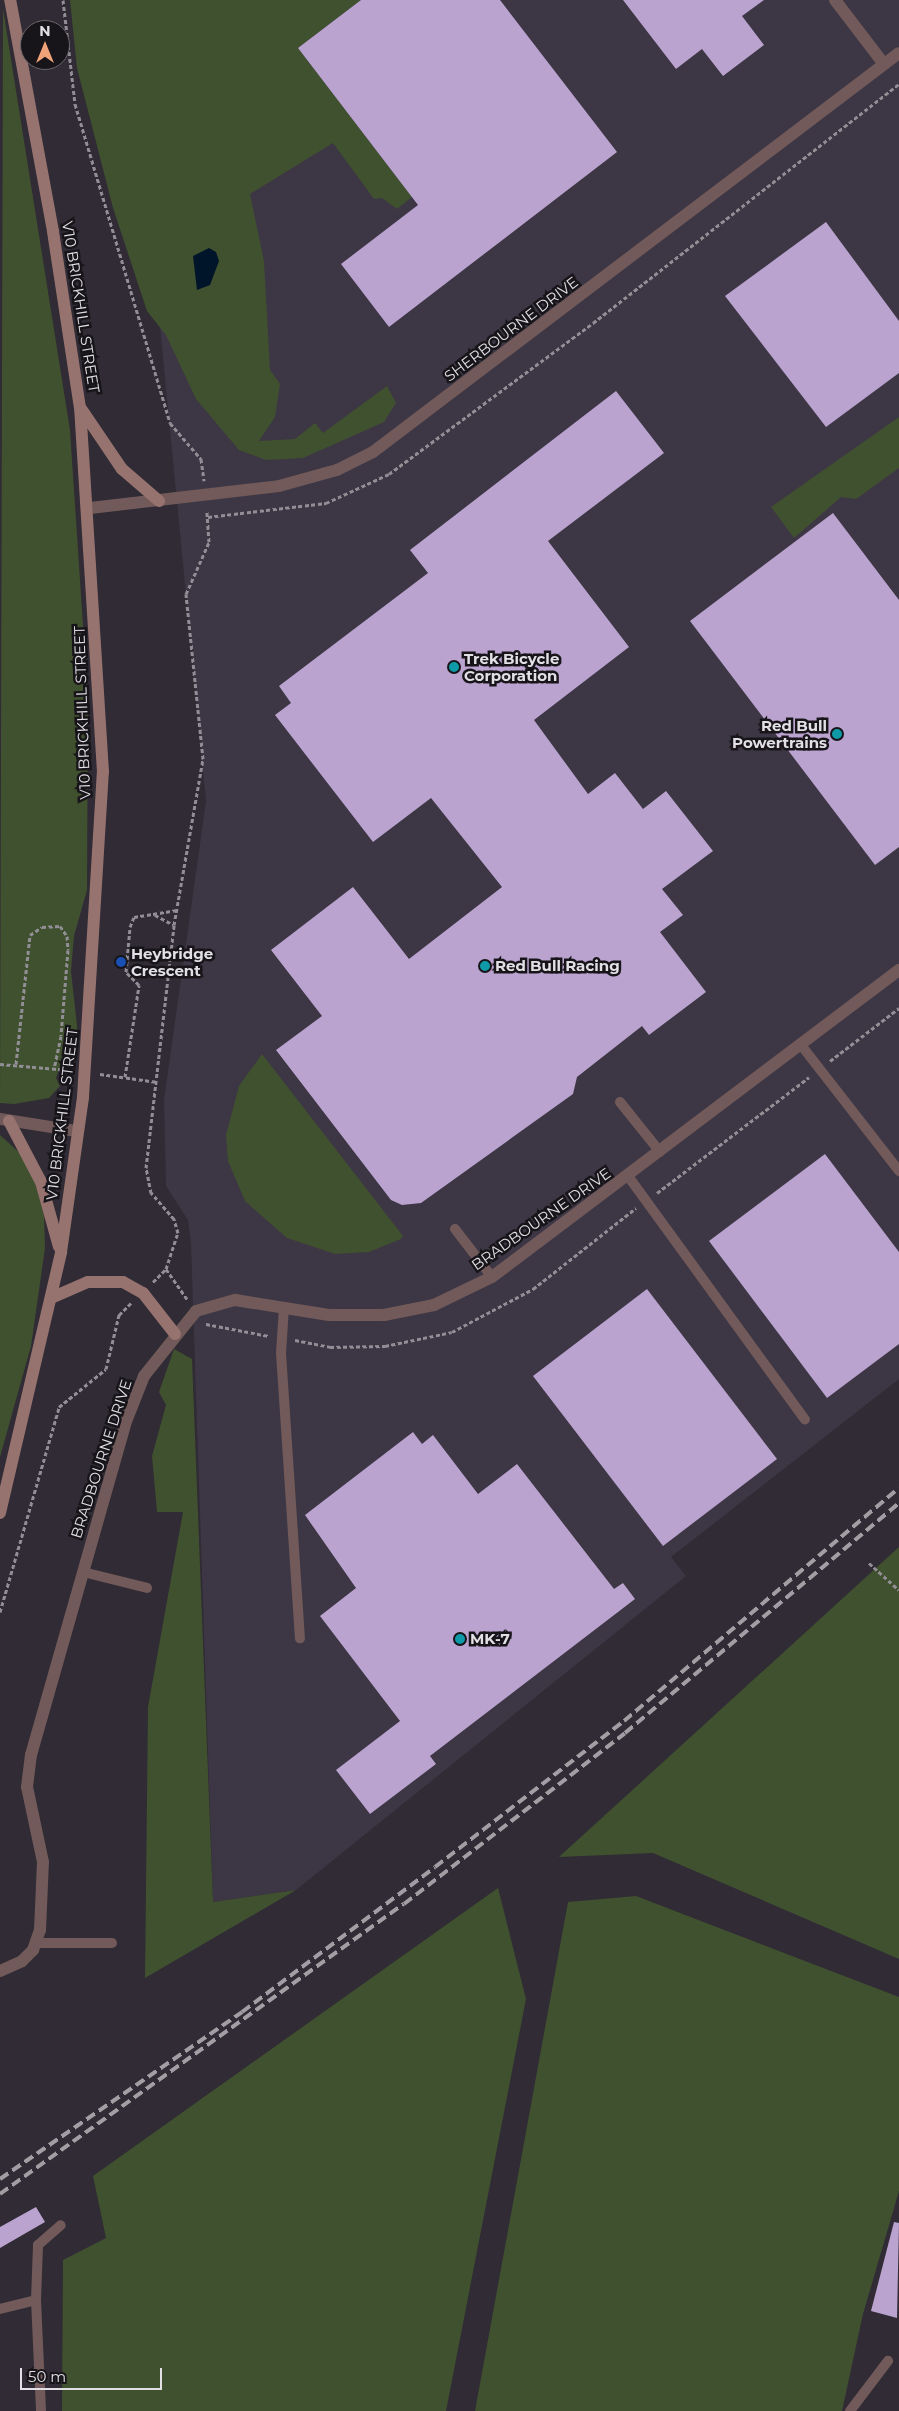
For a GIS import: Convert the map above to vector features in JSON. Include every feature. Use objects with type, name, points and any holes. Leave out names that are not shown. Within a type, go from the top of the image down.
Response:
[{"type":"street","points":[[835,0],[884,64]]},
{"type":"street","name":"V10 BRICKHILL STREET","points":[[0,1513],[61,1252],[83,1098],[90,1038],[103,772],[90,508],[80,408],[11,6]]},
{"type":"street","name":"SHERBOURNE DRIVE","points":[[90,508],[206,496],[308,480],[373,452],[899,53]]},
{"type":"street","points":[[80,408],[122,469],[160,501]]},
{"type":"street","name":"BRADBOURNE DRIVE","points":[[36,1943],[43,1862],[27,1787],[40,1719],[128,1419],[144,1376],[175,1334],[196,1311],[235,1300],[329,1314],[384,1314],[434,1305],[492,1277],[899,970]]},
{"type":"street","points":[[4,1120],[77,1131]]},
{"type":"street","points":[[4,1120],[41,1182],[61,1252]]},
{"type":"street","points":[[51,1298],[107,1279],[142,1293],[175,1334]]},
{"type":"street","points":[[0,1971],[22,1961],[36,1943]]},
{"type":"lane","points":[[801,1045],[899,1171]]},
{"type":"lane","points":[[620,1102],[660,1152]]},
{"type":"lane","points":[[628,1176],[804,1420]]},
{"type":"lane","points":[[455,1229],[492,1277]]},
{"type":"lane","points":[[284,1307],[281,1353],[300,1638]]},
{"type":"lane","points":[[83,1572],[147,1588]]},
{"type":"lane","points":[[36,1943],[112,1943]]},
{"type":"lane","points":[[41,2411],[36,2300],[38,2245],[61,2225]]},
{"type":"lane","points":[[0,2309],[36,2300]]},
{"type":"lane","points":[[850,2411],[888,2361]]},
{"type":"path","points":[[0,1612],[59,1407],[106,1369],[118,1316],[166,1269],[178,1233],[174,1219],[151,1192],[146,1168],[174,925],[203,759],[186,594],[209,542],[201,459],[170,423],[75,104],[63,0]]},
{"type":"path","points":[[208,517],[326,503],[389,474],[592,323],[899,84]]},
{"type":"path","points":[[125,1077],[139,985],[126,972],[130,927],[134,917],[177,910]]},
{"type":"path","points":[[155,915],[174,925]]},
{"type":"path","points":[[16,1064],[30,935],[42,926],[60,926],[67,936],[68,950],[61,1036],[54,1068]]},
{"type":"path","points":[[869,1563],[899,1590]]},
{"type":"shaded area","points":[[77,0],[899,0],[899,1379],[671,1557],[686,1576],[296,1890],[213,1902],[191,1244],[188,1220],[166,1186],[164,1100],[206,801],[154,265]]},
{"type":"green space","points":[[70,0],[361,0],[298,48],[412,197],[397,209],[382,198],[374,199],[333,143],[250,194],[264,261],[270,370],[280,384],[275,417],[259,441],[295,439],[315,423],[323,433],[387,386],[396,403],[384,422],[303,458],[266,460],[239,450],[196,399],[166,335],[147,311],[113,208],[77,68]]},
{"type":"green space","points":[[3,9],[70,430],[88,700],[87,890],[74,936],[71,971],[78,1035],[71,1035],[56,1078],[60,1086],[49,1098],[14,1104],[0,1103]]},
{"type":"green space","points":[[899,417],[899,468],[856,499],[841,497],[794,538],[771,507]]},
{"type":"green space","points":[[262,1054],[403,1236],[401,1239],[369,1252],[335,1254],[287,1238],[245,1201],[228,1161],[226,1135],[239,1086]]},
{"type":"green space","points":[[0,1135],[22,1155],[35,1182],[44,1215],[45,1248],[31,1346],[0,1457]]},
{"type":"green space","points":[[174,1349],[192,1359],[213,1902],[296,1890],[145,1978],[148,1707],[183,1512],[157,1512],[152,1456],[166,1405],[159,1392]]},
{"type":"green space","points":[[899,1547],[899,1959],[653,1853],[559,1857]]},
{"type":"green space","points":[[498,1888],[526,1999],[446,2411],[62,2411],[63,2260],[106,2238],[93,2176]]},
{"type":"green space","points":[[636,1896],[899,1997],[899,2191],[863,2314],[842,2411],[475,2411],[568,1902]]},
{"type":"water","points":[[209,248],[216,252],[219,261],[210,285],[197,290],[193,256]]},
{"type":"building","points":[[361,0],[500,0],[617,152],[389,327],[341,264],[418,205],[298,48]]},
{"type":"building","points":[[623,0],[764,0],[742,16],[764,45],[723,76],[702,49],[676,69]]},
{"type":"building","points":[[826,222],[899,321],[899,373],[826,427],[725,296]]},
{"type":"building","points":[[616,391],[664,453],[548,541],[629,647],[534,720],[588,794],[615,773],[643,809],[666,791],[713,851],[662,889],[683,915],[660,932],[706,992],[649,1035],[642,1026],[577,1077],[573,1094],[421,1203],[402,1205],[391,1200],[276,1050],[322,1016],[271,950],[353,887],[409,959],[502,887],[431,798],[373,842],[275,715],[291,703],[279,686],[428,573],[410,550]]},
{"type":"building","name":"Red Bull Powertrains","points":[[833,513],[899,600],[899,847],[875,865],[690,621]]},
{"type":"building","points":[[825,1154],[899,1252],[899,1344],[827,1398],[709,1241]]},
{"type":"building","points":[[647,1289],[777,1459],[663,1546],[533,1376]]},
{"type":"building","name":"MK-7","points":[[413,1432],[422,1444],[433,1435],[478,1494],[517,1464],[614,1589],[623,1583],[635,1599],[430,1756],[436,1764],[370,1814],[336,1770],[400,1721],[320,1616],[356,1588],[305,1515]]},
{"type":"building","points":[[36,2207],[45,2222],[0,2248],[0,2227]]},
{"type":"building","points":[[894,2222],[899,2223],[897,2318],[871,2311]]},
{"type":"railway","points":[[0,2179],[242,2012],[435,1867],[624,1721],[899,1488]]},
{"type":"railway","points":[[0,2194],[404,1904],[625,1733],[899,1503]]},
{"type":"place","name":"Trek Bicycle Corporation","points":[[454,667]]},
{"type":"place","name":"Red Bull Powertrains","points":[[837,734]]},
{"type":"place","name":"Heybridge Crescent","points":[[121,962]]},
{"type":"place","name":"Red Bull Racing","points":[[485,966]]},
{"type":"place","name":"MK-7","points":[[460,1639]]}]
